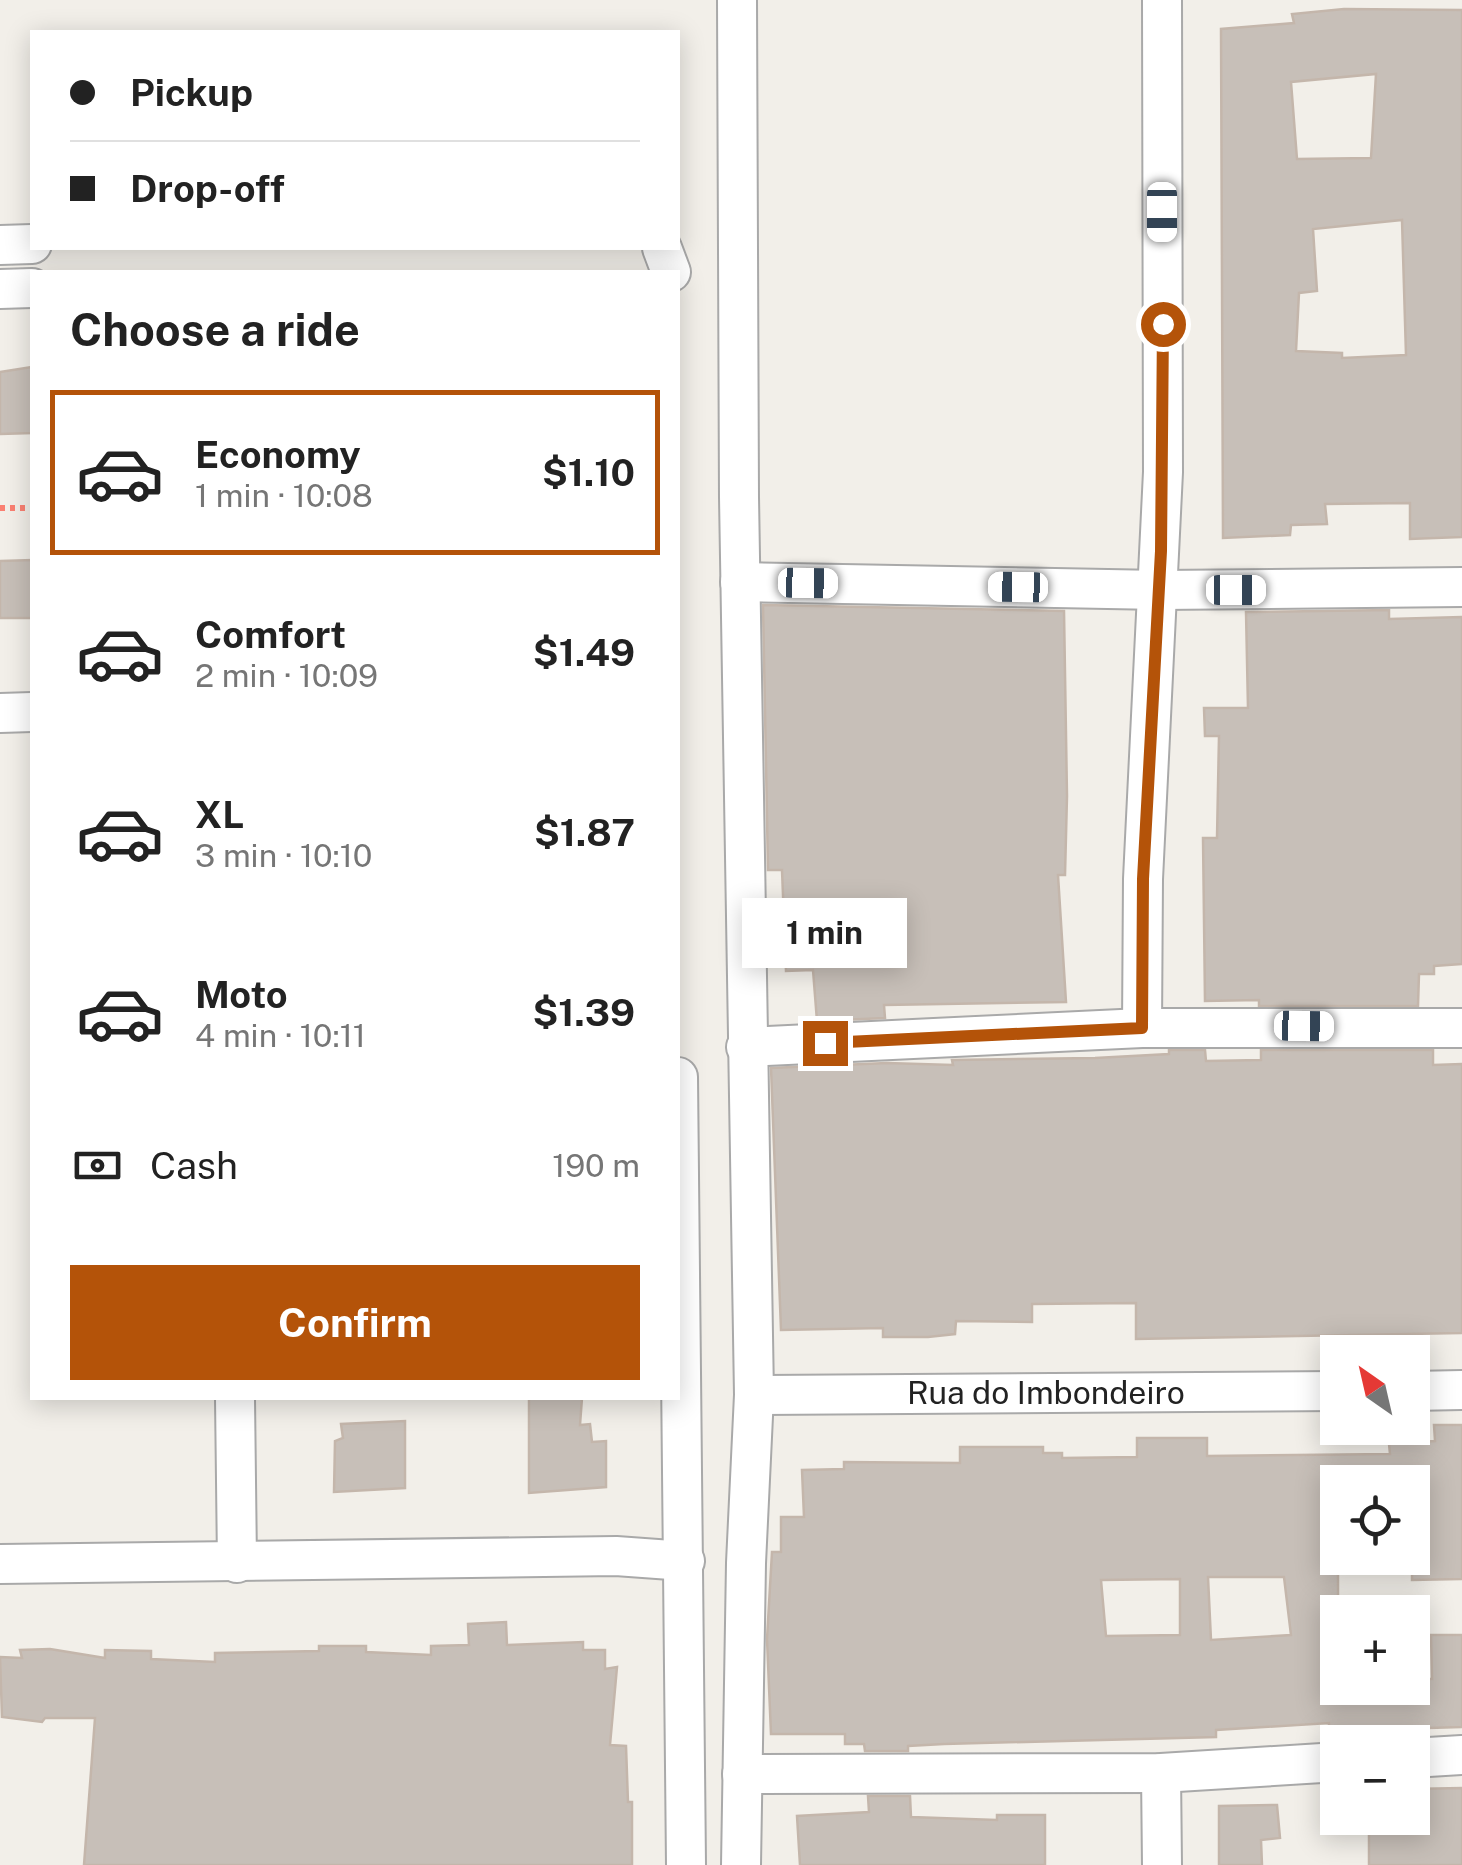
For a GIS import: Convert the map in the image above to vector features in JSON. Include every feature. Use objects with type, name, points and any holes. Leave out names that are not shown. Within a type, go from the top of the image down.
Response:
[{"type":"street","points":[[737,0],[740,582],[754,1395],[742,1865]]},
{"type":"street","points":[[1142,1028],[1143,879],[1160,590],[1162,0]]},
{"type":"street","points":[[0,244],[30,244]]},
{"type":"street","points":[[0,289],[30,288]]},
{"type":"street","points":[[740,582],[1160,590],[1462,587]]},
{"type":"street","points":[[0,713],[30,712]]},
{"type":"street","points":[[746,1047],[1142,1028],[1462,1028]]},
{"type":"street","points":[[680,1216],[686,1865]]},
{"type":"street","points":[[1430,1391],[1462,1390]]},
{"type":"street","name":"Rua do Imbondeiro","points":[[754,1395],[1320,1391]]},
{"type":"street","points":[[235,1400],[237,1562]]},
{"type":"street","points":[[0,1564],[616,1556],[685,1561]]},
{"type":"street","points":[[1430,1757],[1462,1755]]},
{"type":"street","points":[[742,1774],[1161,1773],[1320,1763]]},
{"type":"street","points":[[1161,1773],[1162,1865]]},
{"type":"path","points":[[0,508],[30,508]]},
{"type":"building","points":[[1344,9],[1462,10],[1462,537],[1410,539],[1410,503],[1325,504],[1327,524],[1291,525],[1290,535],[1223,538],[1221,29],[1294,23],[1292,14]],"holes":[[[1376,74],[1371,158],[1297,159],[1291,82]],[[1402,220],[1406,355],[1342,358],[1342,353],[1296,351],[1299,293],[1317,291],[1313,229]]]},
{"type":"building","points":[[30,367],[30,433],[0,434],[0,372]]},
{"type":"building","points":[[30,560],[30,618],[0,618],[0,561]]},
{"type":"building","points":[[763,605],[1064,611],[1067,796],[1065,875],[1058,875],[1066,1002],[884,1005],[885,1018],[817,1021],[813,970],[786,971],[782,870],[768,870]]},
{"type":"building","points":[[1389,610],[1389,619],[1462,617],[1462,964],[1434,966],[1434,974],[1419,974],[1418,1006],[1259,1006],[1259,1000],[1205,1001],[1203,838],[1217,838],[1219,736],[1205,736],[1204,708],[1248,708],[1246,612]]},
{"type":"building","points":[[1169,1050],[1205,1050],[1206,1061],[1261,1060],[1261,1050],[1433,1050],[1433,1065],[1462,1064],[1462,1333],[1136,1339],[1136,1303],[1032,1304],[1032,1322],[956,1321],[955,1334],[928,1337],[883,1337],[883,1328],[781,1330],[771,1068],[887,1063],[953,1065],[952,1060],[1169,1054]]},
{"type":"building","points":[[529,1400],[582,1400],[580,1425],[590,1424],[592,1442],[606,1441],[606,1487],[529,1493]]},
{"type":"building","points":[[405,1421],[405,1488],[334,1492],[335,1441],[343,1438],[341,1424]]},
{"type":"building","points":[[1434,1425],[1462,1425],[1462,1579],[1412,1580],[1412,1575],[1430,1575],[1430,1465],[1320,1465],[1320,1575],[1338,1575],[1338,1595],[1320,1595],[1320,1705],[1430,1705],[1431,1635],[1462,1635],[1462,1727],[1329,1723],[1216,1730],[1216,1737],[944,1744],[908,1746],[908,1751],[865,1751],[864,1744],[845,1744],[845,1734],[771,1734],[767,1639],[772,1552],[781,1552],[781,1517],[804,1517],[802,1470],[844,1469],[844,1462],[960,1463],[960,1447],[1043,1447],[1043,1453],[1062,1453],[1062,1458],[1137,1457],[1137,1438],[1207,1438],[1207,1456],[1390,1454],[1389,1445],[1430,1445],[1435,1441]],"holes":[[[1208,1577],[1284,1577],[1291,1635],[1211,1640]],[[1180,1579],[1180,1635],[1106,1636],[1101,1580]]]},
{"type":"building","points":[[506,1622],[507,1645],[583,1642],[583,1650],[605,1650],[605,1669],[617,1667],[610,1745],[626,1746],[628,1802],[632,1802],[632,1865],[84,1865],[95,1718],[45,1718],[42,1722],[2,1717],[0,1657],[22,1658],[20,1650],[50,1649],[105,1658],[105,1650],[151,1651],[151,1659],[215,1662],[215,1653],[319,1651],[319,1646],[366,1646],[366,1652],[431,1655],[431,1646],[469,1645],[468,1624]]},
{"type":"building","points":[[1462,1788],[1462,1865],[1369,1865],[1369,1835],[1430,1835],[1430,1789]]},
{"type":"building","points":[[868,1796],[910,1796],[911,1817],[997,1820],[997,1815],[1045,1815],[1045,1865],[800,1865],[797,1816],[869,1812]]},
{"type":"building","points":[[1277,1805],[1280,1838],[1261,1840],[1262,1865],[1219,1865],[1219,1806]]},
{"type":"route","points":[[825,1043],[1142,1028],[1143,879],[1160,590],[1163,324]]}]
